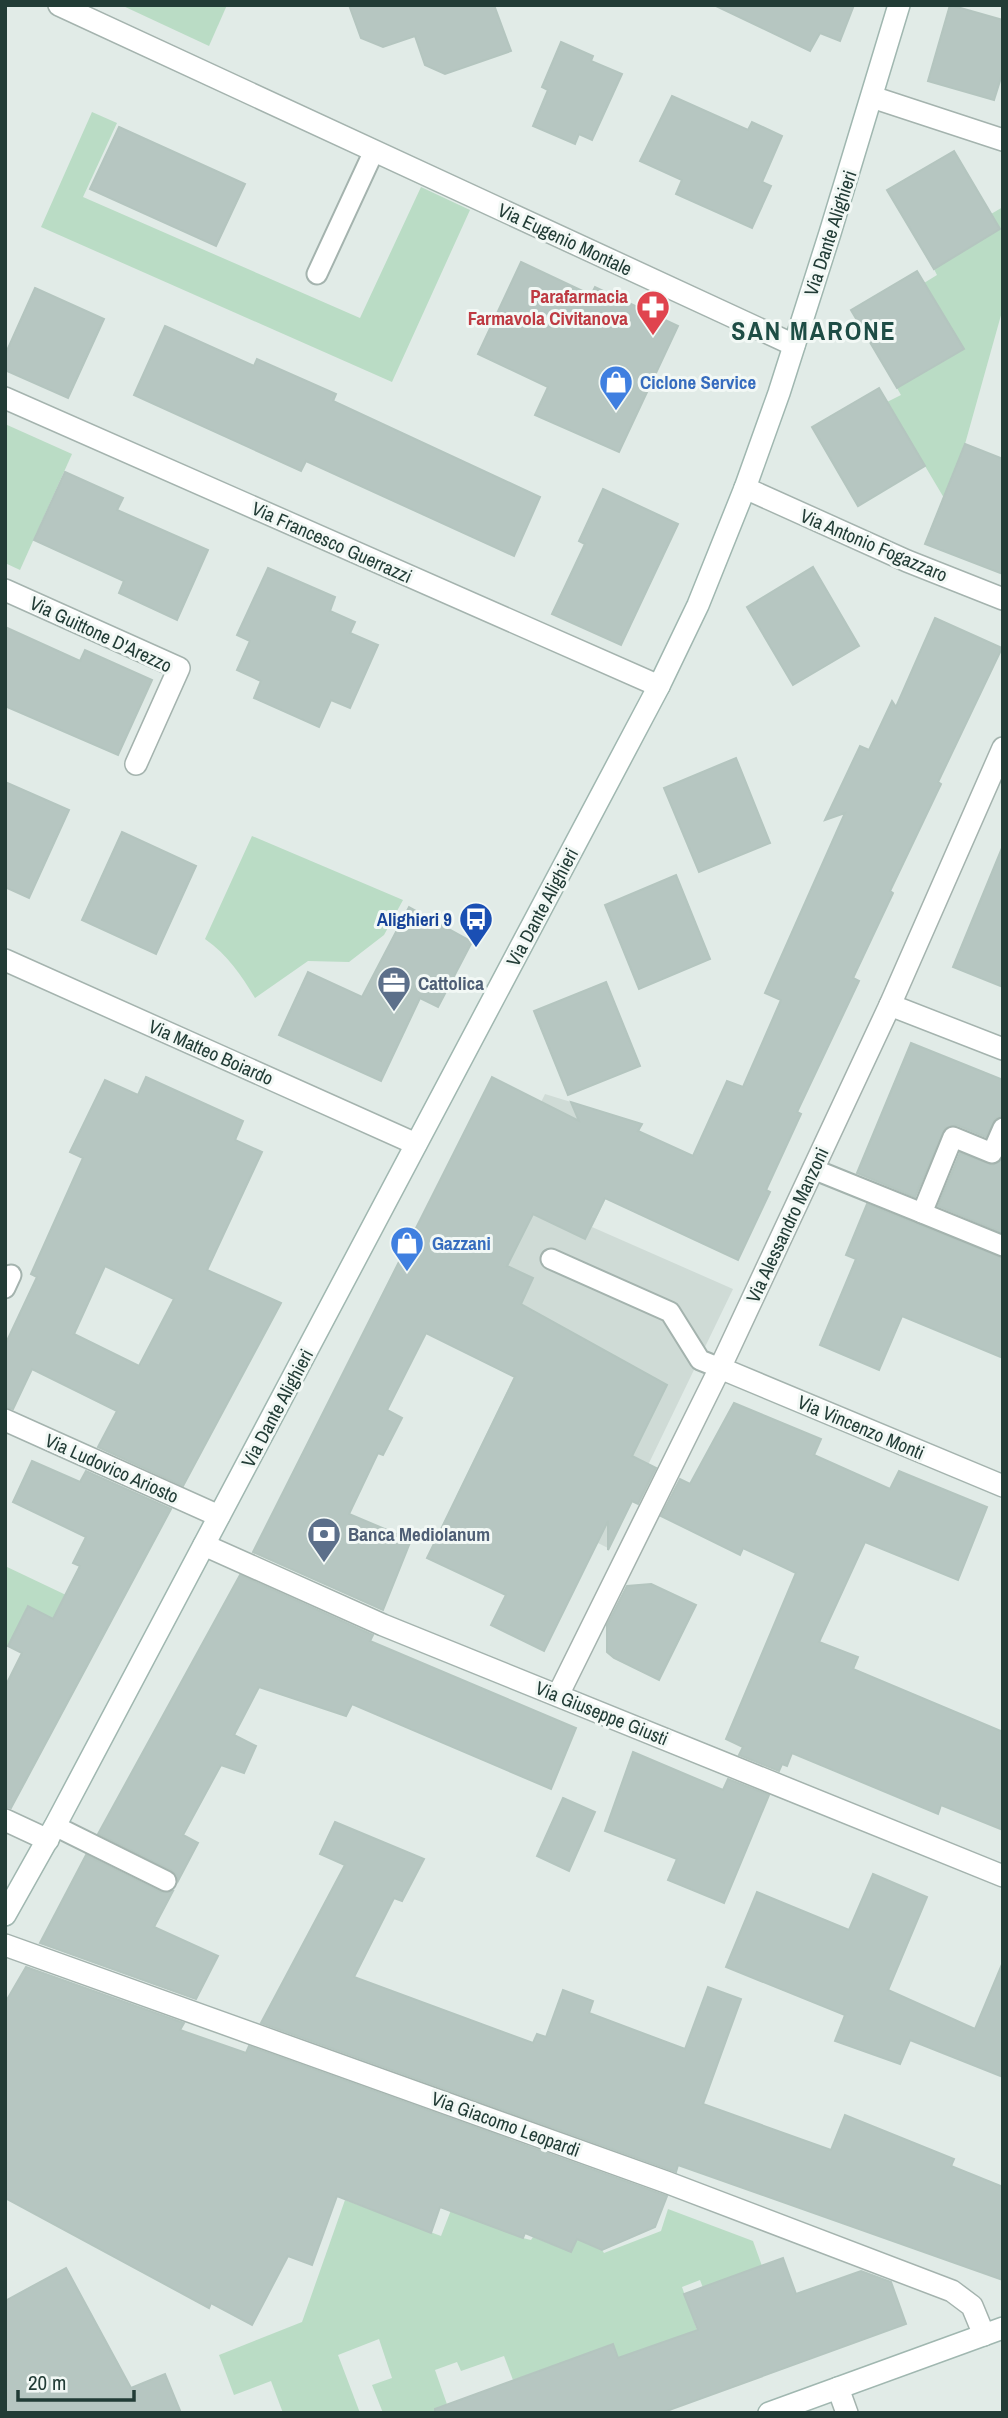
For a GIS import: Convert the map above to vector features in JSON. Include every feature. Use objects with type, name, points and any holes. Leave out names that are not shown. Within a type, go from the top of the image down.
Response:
[{"type":"street","name":"Via Eugenio Montale","points":[[59,5],[794,345]]},
{"type":"street","name":"Via Dante Alighieri","points":[[5,1914],[52,1833],[659,687],[698,605],[746,488],[794,345],[899,5]]},
{"type":"street","points":[[872,97],[1003,139]]},
{"type":"street","name":"Via Francesco Guerrazzi","points":[[5,398],[659,687]]},
{"type":"street","name":"Via Antonio Fogazzaro","points":[[746,488],[895,556],[1003,599]]},
{"type":"street","name":"Via Guittone D'Arezzo","points":[[5,590],[179,668],[136,764]]},
{"type":"street","name":"Via Alessandro Manzoni","points":[[558,1695],[719,1368],[813,1169],[890,1005],[1003,748]]},
{"type":"street","name":"Via Matteo Boiardo","points":[[5,960],[416,1144]]},
{"type":"street","points":[[890,1005],[1003,1049]]},
{"type":"street","name":"Via Vincenzo Monti","points":[[719,1368],[1003,1486]]},
{"type":"street","name":"Via Ludovico Ariosto","points":[[5,1420],[219,1516]]},
{"type":"street","name":"Via Giuseppe Giusti","points":[[204,1545],[383,1625],[1003,1876]]},
{"type":"street","points":[[5,1820],[52,1833]]},
{"type":"street","name":"Via Giacomo Leopardi","points":[[5,1945],[666,2182],[951,2291],[972,2306],[993,2331]]},
{"type":"street","points":[[769,2413],[993,2331]]},
{"type":"street","points":[[838,2388],[847,2413]]},
{"type":"lane","points":[[317,274],[374,151]]},
{"type":"lane","points":[[922,1213],[953,1137],[992,1153],[1003,1128]]},
{"type":"lane","points":[[813,1169],[1003,1247]]},
{"type":"lane","points":[[551,1259],[670,1312],[700,1360],[719,1368]]},
{"type":"lane","points":[[52,1833],[166,1881]]},
{"type":"shaded area","points":[[545,1094],[642,1124],[592,1227],[733,1289],[608,1548],[479,1484],[469,1503],[456,1497],[514,1377],[375,1308],[418,1223],[458,1243],[515,1156]]},
{"type":"green space","points":[[121,5],[227,5],[209,46]]},
{"type":"green space","points":[[92,112],[117,123],[83,197],[360,318],[421,187],[470,210],[392,382],[41,227]]},
{"type":"green space","points":[[1003,207],[1003,308],[965,444],[944,498],[887,402],[901,395],[897,388],[963,349],[924,283],[937,275],[934,269],[1000,229],[991,214]]},
{"type":"green space","points":[[5,424],[72,454],[20,570],[5,563]]},
{"type":"green space","points":[[252,836],[403,900],[384,935],[349,962],[308,961],[255,998],[233,966],[205,939]]},
{"type":"green space","points":[[5,1566],[66,1595],[54,1620],[27,1607],[8,1646],[5,1645]]},
{"type":"green space","points":[[345,2200],[441,2236],[451,2210],[523,2238],[531,2240],[533,2237],[571,2252],[577,2239],[604,2253],[661,2231],[668,2209],[753,2241],[762,2266],[732,2277],[739,2298],[711,2308],[700,2280],[682,2287],[697,2330],[618,2358],[613,2344],[513,2380],[504,2356],[461,2371],[457,2362],[435,2370],[450,2413],[383,2413],[372,2385],[392,2378],[379,2339],[338,2355],[360,2413],[283,2413],[271,2381],[234,2395],[219,2355],[302,2322]]},
{"type":"building","points":[[349,5],[494,5],[511,51],[445,74],[425,65],[415,36],[383,47],[361,38]]},
{"type":"building","points":[[714,5],[854,5],[840,41],[820,33],[810,51]]},
{"type":"building","points":[[950,5],[1003,20],[1003,71],[994,100],[928,81]]},
{"type":"building","points":[[561,42],[593,56],[591,61],[622,74],[592,140],[579,134],[575,144],[533,126],[548,90],[542,87]]},
{"type":"building","points":[[672,96],[748,130],[752,122],[782,136],[762,182],[771,186],[752,228],[676,194],[682,180],[640,161]]},
{"type":"building","points":[[119,127],[245,184],[216,246],[90,189]]},
{"type":"building","points":[[954,151],[1000,229],[934,269],[887,190]]},
{"type":"building","points":[[521,262],[591,295],[595,287],[678,326],[619,452],[535,415],[548,387],[478,354]]},
{"type":"building","points":[[917,271],[964,349],[897,388],[851,310]]},
{"type":"building","points":[[35,288],[104,319],[68,398],[5,370],[5,355]]},
{"type":"building","points":[[165,326],[254,366],[257,359],[336,394],[333,401],[540,497],[514,556],[306,461],[301,471],[134,395]]},
{"type":"building","points":[[879,388],[925,466],[858,506],[812,427]]},
{"type":"building","points":[[965,444],[1003,459],[1003,574],[925,544]]},
{"type":"building","points":[[65,472],[123,498],[117,510],[208,550],[177,620],[119,593],[124,581],[34,540]]},
{"type":"building","points":[[603,489],[678,524],[621,645],[552,614],[585,544],[579,541]]},
{"type":"building","points":[[813,567],[859,646],[793,685],[747,607]]},
{"type":"building","points":[[268,568],[335,597],[330,611],[355,622],[350,633],[378,645],[350,708],[331,700],[319,727],[254,698],[261,681],[237,670],[250,641],[237,635]]},
{"type":"building","points":[[935,618],[1002,648],[890,891],[893,893],[853,978],[859,981],[797,1112],[801,1114],[766,1190],[770,1192],[738,1260],[605,1198],[585,1239],[533,1214],[507,1266],[533,1278],[521,1304],[667,1385],[632,1456],[656,1468],[638,1504],[632,1501],[608,1550],[608,1521],[544,1651],[491,1625],[506,1595],[427,1558],[515,1377],[426,1333],[387,1410],[402,1418],[383,1455],[378,1453],[349,1514],[411,1540],[383,1610],[253,1552],[492,1077],[579,1121],[571,1102],[642,1124],[638,1131],[693,1156],[727,1081],[743,1087],[781,1000],[765,993],[845,813],[825,820],[860,746],[869,750],[892,701],[896,707]]},
{"type":"building","points":[[5,627],[80,661],[85,650],[152,680],[118,755],[5,706]]},
{"type":"building","points":[[736,758],[770,843],[699,872],[664,788]]},
{"type":"building","points":[[5,782],[69,810],[29,898],[5,887]]},
{"type":"building","points":[[122,832],[196,866],[156,954],[82,920]]},
{"type":"building","points":[[1003,848],[1003,987],[953,967]]},
{"type":"building","points":[[676,875],[710,959],[639,989],[605,905]]},
{"type":"building","points":[[409,907],[472,942],[438,1007],[420,998],[381,1081],[279,1035],[308,972],[362,997]]},
{"type":"building","points":[[606,982],[640,1066],[568,1095],[534,1011]]},
{"type":"building","points":[[911,1043],[1003,1080],[1003,1116],[995,1119],[986,1137],[957,1125],[945,1128],[915,1197],[857,1173]]},
{"type":"building","points":[[146,1077],[243,1121],[235,1140],[262,1152],[207,1270],[281,1303],[183,1486],[98,1447],[117,1411],[32,1369],[13,1409],[5,1407],[5,1345],[37,1277],[31,1274],[83,1158],[70,1152],[105,1080],[138,1095]],"holes":[[[105,1266],[174,1299],[139,1366],[74,1334]]]},
{"type":"building","points":[[960,1153],[993,1165],[1003,1159],[1003,1233],[938,1206]]},
{"type":"building","points":[[867,1204],[1003,1258],[1003,1358],[902,1316],[879,1370],[820,1345],[856,1259],[846,1255]]},
{"type":"building","points":[[734,1403],[821,1439],[814,1455],[890,1489],[899,1471],[987,1507],[958,1580],[865,1542],[819,1642],[858,1657],[853,1669],[1003,1732],[1003,1830],[941,1805],[938,1814],[792,1753],[787,1766],[782,1764],[779,1771],[739,1755],[743,1747],[726,1739],[796,1573],[743,1548],[740,1555],[661,1516],[680,1479],[690,1484]]},
{"type":"building","points":[[32,1461],[80,1482],[86,1471],[171,1509],[11,1808],[5,1807],[5,1687],[22,1653],[8,1646],[28,1606],[53,1619],[80,1566],[73,1563],[86,1537],[13,1502]]},
{"type":"building","points":[[240,1575],[373,1635],[370,1641],[576,1728],[551,1789],[352,1704],[346,1716],[259,1687],[234,1735],[256,1746],[244,1773],[221,1765],[183,1835],[198,1843],[178,1881],[177,1875],[171,1870],[98,1834]]},
{"type":"building","points":[[651,1584],[696,1605],[659,1680],[607,1652],[607,1625],[627,1586]]},
{"type":"building","points":[[633,1752],[723,1790],[728,1779],[769,1795],[724,1903],[668,1880],[677,1859],[605,1831]]},
{"type":"building","points":[[563,1798],[595,1812],[569,1871],[537,1856]]},
{"type":"building","points":[[335,1822],[424,1859],[402,1901],[394,1898],[354,1977],[533,2043],[537,2034],[546,2037],[563,1990],[593,2001],[589,2013],[685,2049],[708,1987],[741,1999],[703,2104],[831,2150],[845,2115],[954,2159],[951,2166],[1003,2187],[1003,2280],[678,2165],[676,2172],[261,2023],[345,1865],[320,1854]]},
{"type":"building","points":[[86,1855],[161,1892],[173,1891],[154,1927],[218,1956],[196,1999],[40,1943]]},
{"type":"building","points":[[873,1874],[927,1897],[888,1990],[975,2029],[1003,1962],[1003,2077],[910,2040],[900,2064],[835,2041],[845,2015],[726,1967],[757,1892],[849,1930]]},
{"type":"building","points":[[26,1967],[184,2023],[180,2030],[246,2053],[249,2046],[667,2196],[655,2227],[602,2250],[577,2239],[571,2252],[525,2233],[523,2238],[440,2207],[431,2233],[337,2196],[312,2265],[288,2256],[252,2325],[211,2303],[209,2308],[5,2198],[5,2003]]},
{"type":"building","points":[[783,2258],[796,2294],[861,2271],[891,2282],[906,2324],[661,2413],[435,2413],[435,2409],[613,2344],[618,2358],[698,2330],[684,2294]]},
{"type":"building","points":[[66,2268],[131,2388],[165,2374],[181,2413],[5,2413],[5,2301]]},
{"type":"place","name":"Parafarmacia Farmavola Civitanova","points":[[653,337]]},
{"type":"place","name":"Ciclone Service","points":[[616,412]]},
{"type":"place","name":"Alighieri 9","points":[[476,949]]},
{"type":"place","name":"Cattolica","points":[[394,1013]]},
{"type":"place","name":"Gazzani","points":[[407,1273]]},
{"type":"place","name":"Banca Mediolanum","points":[[324,1564]]},
{"type":"district","name":"SAN MARONE","points":[[814,331]]}]
